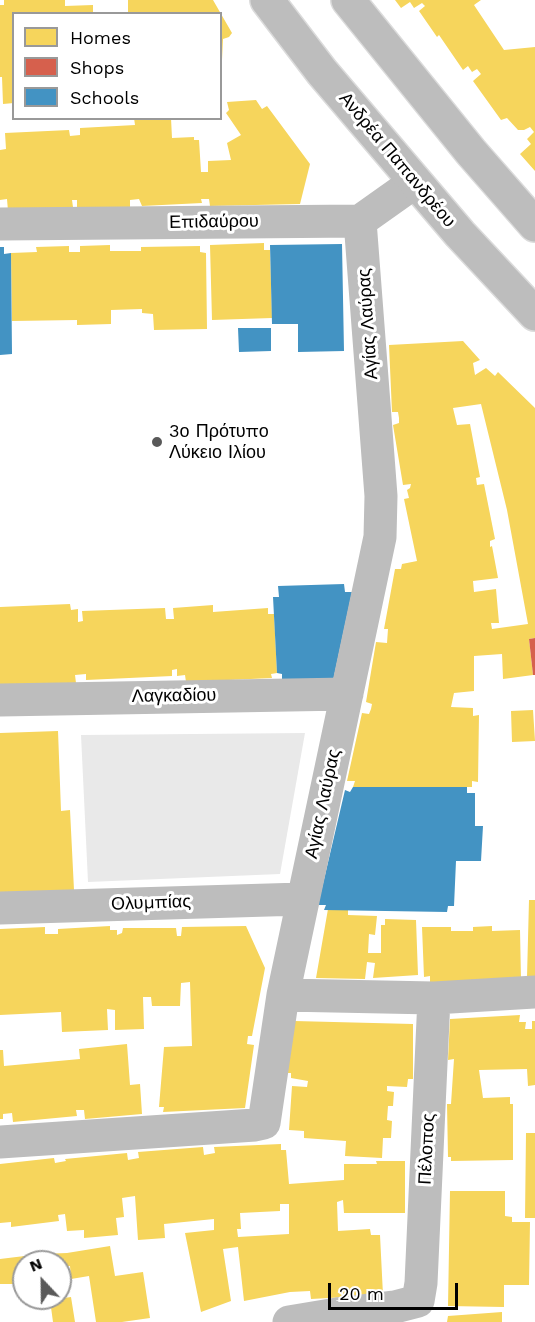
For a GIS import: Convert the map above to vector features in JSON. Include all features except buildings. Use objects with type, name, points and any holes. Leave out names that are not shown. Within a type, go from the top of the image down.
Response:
[{"type":"street","name":"Ανδρέα Παπανδρέου","points":[[267,0],[322,72],[415,182],[535,314]]},
{"type":"street","points":[[348,0],[471,152],[535,225]]},
{"type":"street","points":[[360,221],[415,182]]},
{"type":"street","name":"Επιδαύρου","points":[[0,224],[360,221]]},
{"type":"street","name":"Αγίας Λαύρας","points":[[0,1142],[264,1123],[283,995],[302,899],[380,537],[381,496],[360,221]]},
{"type":"street","name":"Λαγκαδίου","points":[[0,700],[347,694]]},
{"type":"street","name":"Ολυμπίας","points":[[0,908],[302,899]]},
{"type":"street","points":[[283,995],[434,998],[535,992]]},
{"type":"street","name":"Πέλοπος","points":[[337,1318],[418,1301],[421,1283],[434,998]]},
{"type":"street","points":[[289,1322],[337,1318]]},
{"type":"shaded area","points":[[305,733],[280,874],[88,882],[81,735]]},
{"type":"place","name":"3ο Πρότυπο Λύκειο Ιλίου","points":[[157,442]]}]
